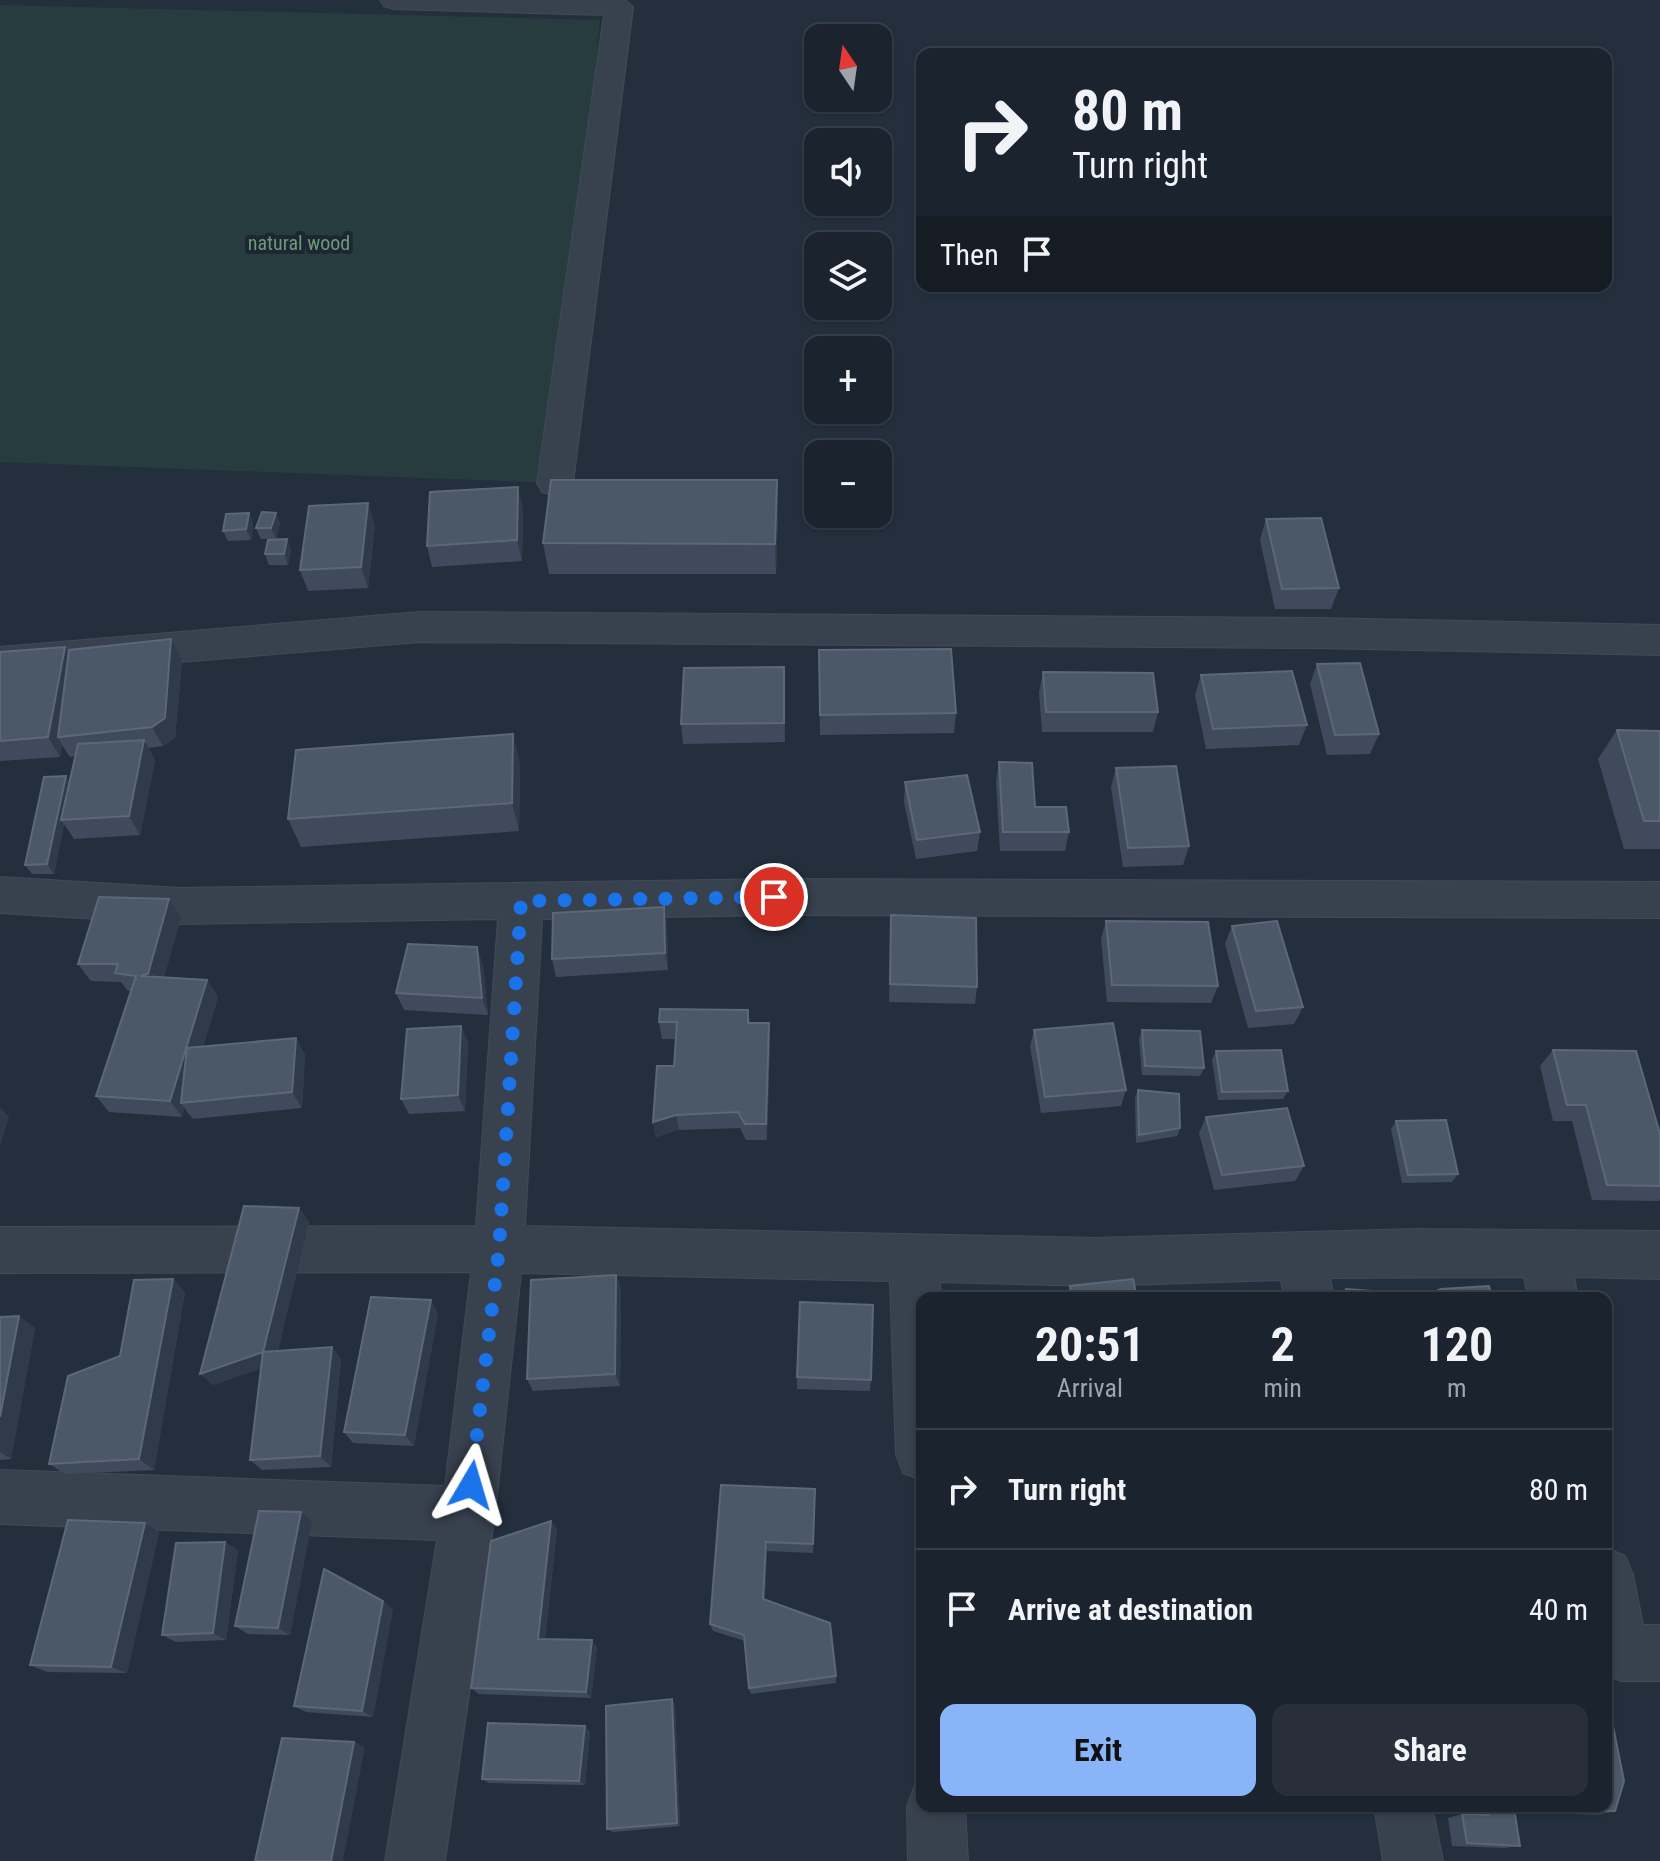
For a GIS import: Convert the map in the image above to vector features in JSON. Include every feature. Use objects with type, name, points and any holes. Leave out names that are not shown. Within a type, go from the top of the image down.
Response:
[{"type":"street","points":[[394,0],[619,7],[555,483]]},
{"type":"street","points":[[0,662],[420,627],[1285,632],[1660,640]]},
{"type":"street","points":[[0,895],[180,906],[774,897],[1660,900]]},
{"type":"street","points":[[415,1861],[468,1514],[499,1249],[521,901]]},
{"type":"street","points":[[0,1250],[499,1249],[1095,1262],[1305,1277],[1417,1252],[1549,1276],[1660,1255]]},
{"type":"street","points":[[914,1259],[916,1308]]},
{"type":"street","points":[[0,1497],[468,1514]]},
{"type":"street","points":[[1612,1606],[1621,1653],[1660,1653]]},
{"type":"street","points":[[936,1812],[938,1861]]},
{"type":"street","points":[[1404,1812],[1413,1861]]},
{"type":"green space","name":"natural wood","points":[[0,5],[600,20],[555,483],[0,462]]},
{"type":"building","points":[[551,480],[777,480],[775,544],[543,543]]},
{"type":"building","points":[[518,487],[517,540],[427,546],[430,492]]},
{"type":"building","points":[[368,503],[361,567],[300,570],[309,506]]},
{"type":"building","points":[[262,512],[276,513],[271,528],[256,528]]},
{"type":"building","points":[[249,513],[246,529],[223,531],[226,514]]},
{"type":"building","points":[[1321,518],[1339,588],[1282,589],[1266,519]]},
{"type":"building","points":[[287,539],[284,554],[265,554],[268,540]]},
{"type":"building","points":[[171,639],[165,718],[152,727],[58,737],[69,650]]},
{"type":"building","points":[[65,647],[48,737],[0,741],[0,652]]},
{"type":"building","points":[[951,649],[956,713],[820,715],[819,650]]},
{"type":"building","points":[[1360,663],[1379,734],[1335,735],[1317,664]]},
{"type":"building","points":[[784,667],[784,723],[681,724],[684,668]]},
{"type":"building","points":[[1292,671],[1307,725],[1213,729],[1201,675]]},
{"type":"building","points":[[1043,672],[1153,673],[1158,712],[1046,712]]},
{"type":"building","points":[[1617,730],[1660,731],[1660,821],[1644,821]]},
{"type":"building","points":[[513,734],[512,803],[288,819],[296,750]]},
{"type":"building","points":[[144,740],[129,816],[61,820],[78,744]]},
{"type":"building","points":[[999,762],[1032,763],[1035,807],[1066,807],[1069,832],[1003,832]]},
{"type":"building","points":[[1176,766],[1189,846],[1128,848],[1116,768]]},
{"type":"building","points":[[967,775],[980,832],[917,840],[905,782]]},
{"type":"building","points":[[66,776],[47,864],[25,865],[44,777]]},
{"type":"building","points":[[99,897],[169,899],[148,974],[140,976],[207,980],[170,1101],[96,1096],[136,976],[115,973],[118,964],[78,964]]},
{"type":"building","points":[[664,907],[665,953],[552,959],[553,913]]},
{"type":"building","points":[[891,915],[976,918],[977,987],[890,984]]},
{"type":"building","points":[[1106,921],[1208,922],[1218,986],[1112,985]]},
{"type":"building","points":[[1277,921],[1303,1007],[1256,1011],[1232,926]]},
{"type":"building","points":[[408,944],[477,947],[482,998],[396,993]]},
{"type":"building","points":[[660,1009],[748,1010],[748,1023],[769,1023],[766,1124],[745,1124],[738,1112],[676,1115],[653,1122],[657,1066],[674,1066],[677,1022],[659,1022]]},
{"type":"building","points":[[1113,1023],[1126,1090],[1045,1097],[1034,1030]]},
{"type":"building","points":[[461,1026],[458,1095],[401,1099],[407,1029]]},
{"type":"building","points":[[1142,1030],[1200,1031],[1204,1068],[1145,1066]]},
{"type":"building","points":[[296,1038],[292,1092],[181,1103],[187,1048]]},
{"type":"building","points":[[1281,1050],[1288,1091],[1222,1092],[1216,1051]]},
{"type":"building","points":[[1553,1050],[1636,1051],[1660,1134],[1660,1186],[1607,1185],[1586,1105],[1567,1105]]},
{"type":"building","points":[[1138,1090],[1179,1094],[1180,1128],[1139,1135]]},
{"type":"building","points":[[1287,1108],[1304,1166],[1222,1175],[1206,1117]]},
{"type":"building","points":[[1446,1120],[1458,1174],[1408,1175],[1396,1121]]},
{"type":"building","points":[[244,1206],[299,1208],[263,1352],[200,1374]]},
{"type":"building","points":[[616,1275],[615,1374],[527,1379],[531,1280]]},
{"type":"building","points":[[173,1279],[139,1459],[49,1464],[68,1376],[120,1356],[134,1280]]},
{"type":"building","points":[[1133,1279],[1136,1292],[1071,1292],[1070,1286]]},
{"type":"building","points":[[1489,1286],[1490,1292],[1434,1292]]},
{"type":"building","points":[[1346,1289],[1386,1292],[1346,1292]]},
{"type":"building","points":[[371,1297],[431,1300],[405,1435],[344,1432]]},
{"type":"building","points":[[800,1302],[873,1305],[871,1380],[797,1377]]},
{"type":"building","points":[[19,1316],[0,1417],[0,1317]]},
{"type":"building","points":[[332,1347],[320,1456],[250,1460],[263,1352]]},
{"type":"building","points":[[721,1485],[815,1489],[813,1544],[766,1542],[763,1599],[830,1623],[836,1676],[749,1688],[744,1635],[710,1624]]},
{"type":"building","points":[[259,1511],[301,1512],[278,1628],[235,1626]]},
{"type":"building","points":[[68,1520],[145,1523],[111,1667],[30,1665]]},
{"type":"building","points":[[551,1521],[538,1639],[592,1640],[586,1692],[471,1688],[491,1541]]},
{"type":"building","points":[[225,1542],[213,1633],[162,1635],[176,1543]]},
{"type":"building","points":[[324,1569],[383,1601],[362,1711],[294,1706]]},
{"type":"building","points":[[672,1699],[677,1823],[607,1829],[606,1706]]},
{"type":"building","points":[[1612,1721],[1624,1781],[1615,1811],[1612,1811]]},
{"type":"building","points":[[488,1723],[585,1726],[579,1781],[482,1779]]},
{"type":"building","points":[[282,1738],[354,1742],[331,1861],[255,1861]]},
{"type":"building","points":[[1488,1812],[1515,1812],[1520,1846],[1467,1843],[1462,1814],[1489,1815]]},
{"type":"route","points":[[471,1485],[499,1249],[521,901],[774,897]]}]
